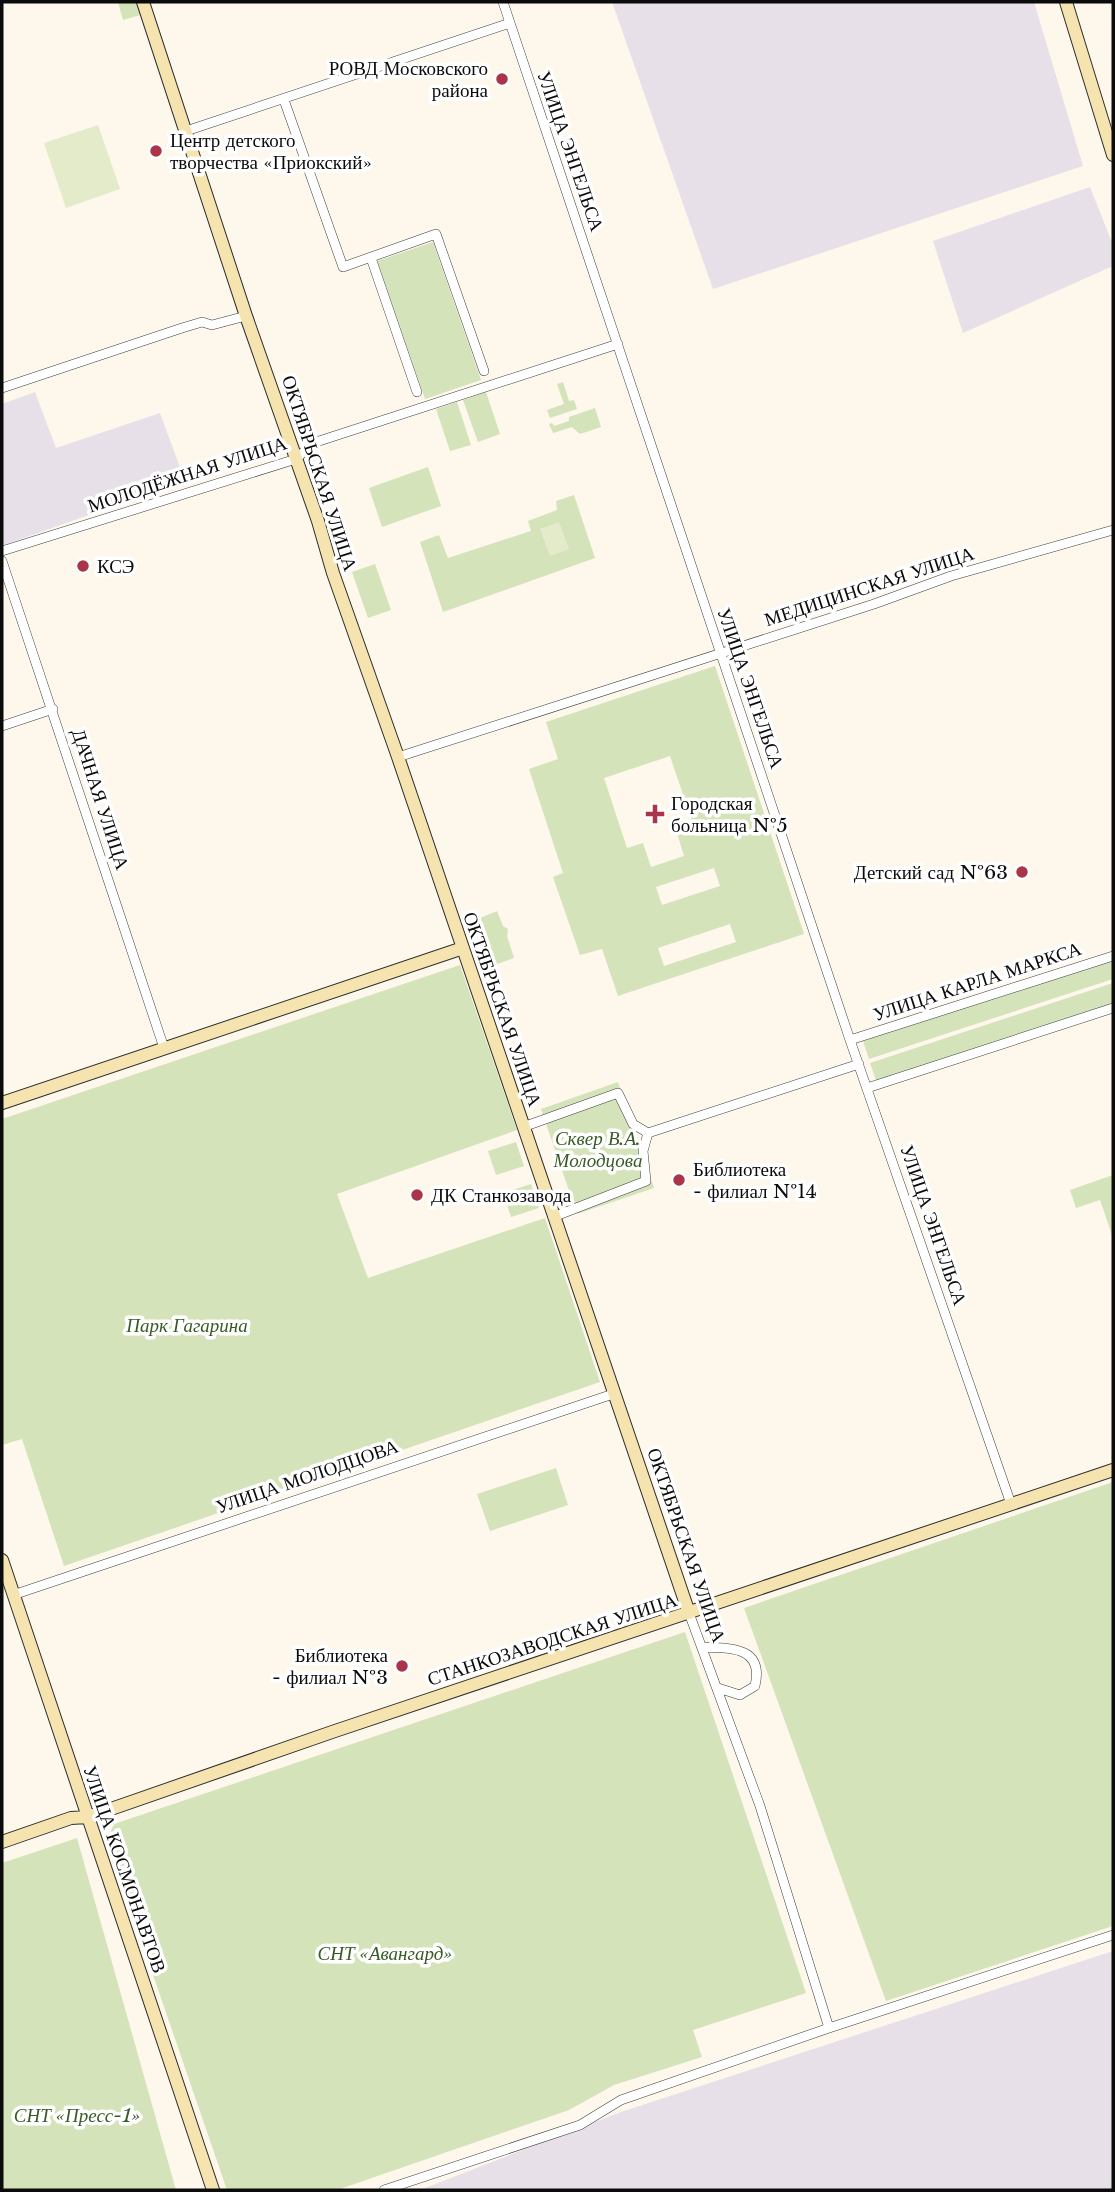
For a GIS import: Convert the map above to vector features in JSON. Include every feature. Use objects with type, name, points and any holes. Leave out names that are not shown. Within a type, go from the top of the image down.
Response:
[{"type":"street","name":"ОКТЯБРЬСКАЯ УЛИЦА","points":[[143,2],[246,316],[613,1394],[689,1614],[760,1806],[829,2028]]},
{"type":"street","name":"УЛИЦА ЭНГЕЛЬСА","points":[[502,2],[850,1040],[1011,1504]]},
{"type":"street","points":[[1066,2],[1113,155]]},
{"type":"street","points":[[187,131],[510,23]]},
{"type":"street","points":[[284,100],[343,267],[436,234],[484,371]]},
{"type":"street","points":[[371,258],[417,391]]},
{"type":"street","points":[[2,388],[202,322],[212,325],[246,316]]},
{"type":"street","name":"МОЛОДЁЖНАЯ УЛИЦА","points":[[2,551],[296,458],[313,443],[618,344]]},
{"type":"street","name":"МЕДИЦИНСКАЯ УЛИЦА","points":[[398,757],[951,576],[1113,530]]},
{"type":"street","name":"ДАЧНАЯ УЛИЦА","points":[[2,561],[164,1048]]},
{"type":"street","points":[[2,726],[52,709]]},
{"type":"street","points":[[2,1103],[463,948]]},
{"type":"street","name":"УЛИЦА КАРЛА МАРКСА","points":[[850,1040],[1113,956]]},
{"type":"street","points":[[867,1088],[1113,1008]]},
{"type":"street","points":[[523,1127],[618,1093],[633,1124],[648,1133],[859,1065]]},
{"type":"street","points":[[553,1217],[646,1181],[643,1151],[648,1133]]},
{"type":"street","name":"УЛИЦА МОЛОДЦОВА","points":[[13,1595],[613,1394]]},
{"type":"street","name":"СТАНКОЗАВОДСКАЯ УЛИЦА","points":[[2,1842],[71,1818],[88,1817],[1113,1469]]},
{"type":"street","name":"УЛИЦА КОСМОНАВТОВ","points":[[2,1560],[213,2190]]},
{"type":"street","points":[[702,1647],[736,1648],[750,1656],[758,1671],[755,1686],[740,1695],[718,1688]]},
{"type":"street","points":[[384,2190],[580,2125],[621,2099],[1113,1935]]},
{"type":"shaded area","points":[[612,2],[1034,2],[1083,166],[713,289]]},
{"type":"shaded area","points":[[1090,187],[1113,245],[1113,266],[963,333],[933,241]]},
{"type":"shaded area","points":[[35,392],[56,448],[160,413],[185,481],[4,545],[2,404]]},
{"type":"shaded area","points":[[1113,1951],[1113,2190],[420,2190],[618,2113]]},
{"type":"green space","points":[[118,2],[140,2],[144,14],[123,20]]},
{"type":"green space","points":[[98,125],[120,189],[66,208],[44,143]]},
{"type":"green space","points":[[433,242],[481,380],[425,399],[377,261]]},
{"type":"green space","points":[[563,382],[569,401],[574,400],[577,409],[550,418],[547,410],[564,404],[557,384]]},
{"type":"green space","points":[[486,392],[500,434],[478,442],[463,400]]},
{"type":"green space","points":[[457,402],[471,445],[450,451],[436,409]]},
{"type":"green space","points":[[595,408],[601,427],[580,434],[572,427],[553,433],[549,424],[554,426],[569,421],[569,417]]},
{"type":"green space","points":[[428,467],[441,506],[382,527],[369,488]]},
{"type":"green space","points":[[574,495],[595,558],[443,612],[420,542],[439,535],[448,558],[531,531],[528,521],[557,510],[556,501]]},
{"type":"green space","points":[[559,522],[569,549],[550,556],[540,529]]},
{"type":"green space","points":[[375,564],[391,610],[368,618],[352,572]]},
{"type":"green space","name":"Городская больница №5","points":[[715,666],[804,934],[618,996],[602,949],[580,955],[553,877],[563,873],[529,769],[558,759],[546,722]],"holes":[[[670,756],[694,827],[677,833],[684,856],[651,867],[643,843],[627,848],[604,778]],[[714,868],[720,886],[662,905],[656,887]],[[730,924],[736,942],[664,966],[658,948]]]},
{"type":"green space","points":[[497,911],[503,926],[508,929],[507,936],[514,958],[488,967],[471,922]]},
{"type":"green space","points":[[1113,960],[1113,979],[869,1059],[863,1041]]},
{"type":"green space","name":"Парк Гагарина","points":[[460,965],[517,1130],[337,1194],[368,1278],[545,1218],[600,1382],[64,1566],[22,1439],[2,1445],[2,1119]]},
{"type":"green space","points":[[1113,983],[1113,1005],[877,1083],[870,1063]]},
{"type":"green space","name":"Сквер В.А. Молодцова","points":[[618,1082],[654,1188],[577,1214],[541,1109]]},
{"type":"green space","points":[[516,1142],[524,1166],[496,1175],[488,1151]]},
{"type":"green space","points":[[1113,1175],[1113,1238],[1100,1200],[1076,1208],[1070,1190]]},
{"type":"green space","points":[[531,1184],[539,1208],[511,1217],[503,1193]]},
{"type":"green space","points":[[556,1468],[568,1505],[490,1531],[477,1494]]},
{"type":"green space","points":[[1113,1482],[1113,1926],[886,2001],[744,1608]]},
{"type":"green space","name":"СНТ «Авангард»","points":[[685,1632],[806,1993],[693,2030],[702,2057],[614,2085],[569,2110],[337,2190],[227,2190],[107,1841],[114,1824]]},
{"type":"green space","name":"СНТ «Пресс-1»","points":[[77,1838],[176,2190],[2,2190],[2,1863]]},
{"type":"place","name":"РОВД Московского района","points":[[502,79]]},
{"type":"place","name":"Центр детского творчества «Приокский»","points":[[156,151]]},
{"type":"place","name":"КСЭ","points":[[83,566]]},
{"type":"place","name":"Городская больница №5","points":[[655,814]]},
{"type":"place","name":"Детский сад №63","points":[[1022,872]]},
{"type":"place","name":"Библиотека - филиал №14","points":[[679,1180]]},
{"type":"place","name":"ДК Станкозавода","points":[[417,1195]]},
{"type":"place","name":"Библиотека - филиал №3","points":[[402,1666]]}]
